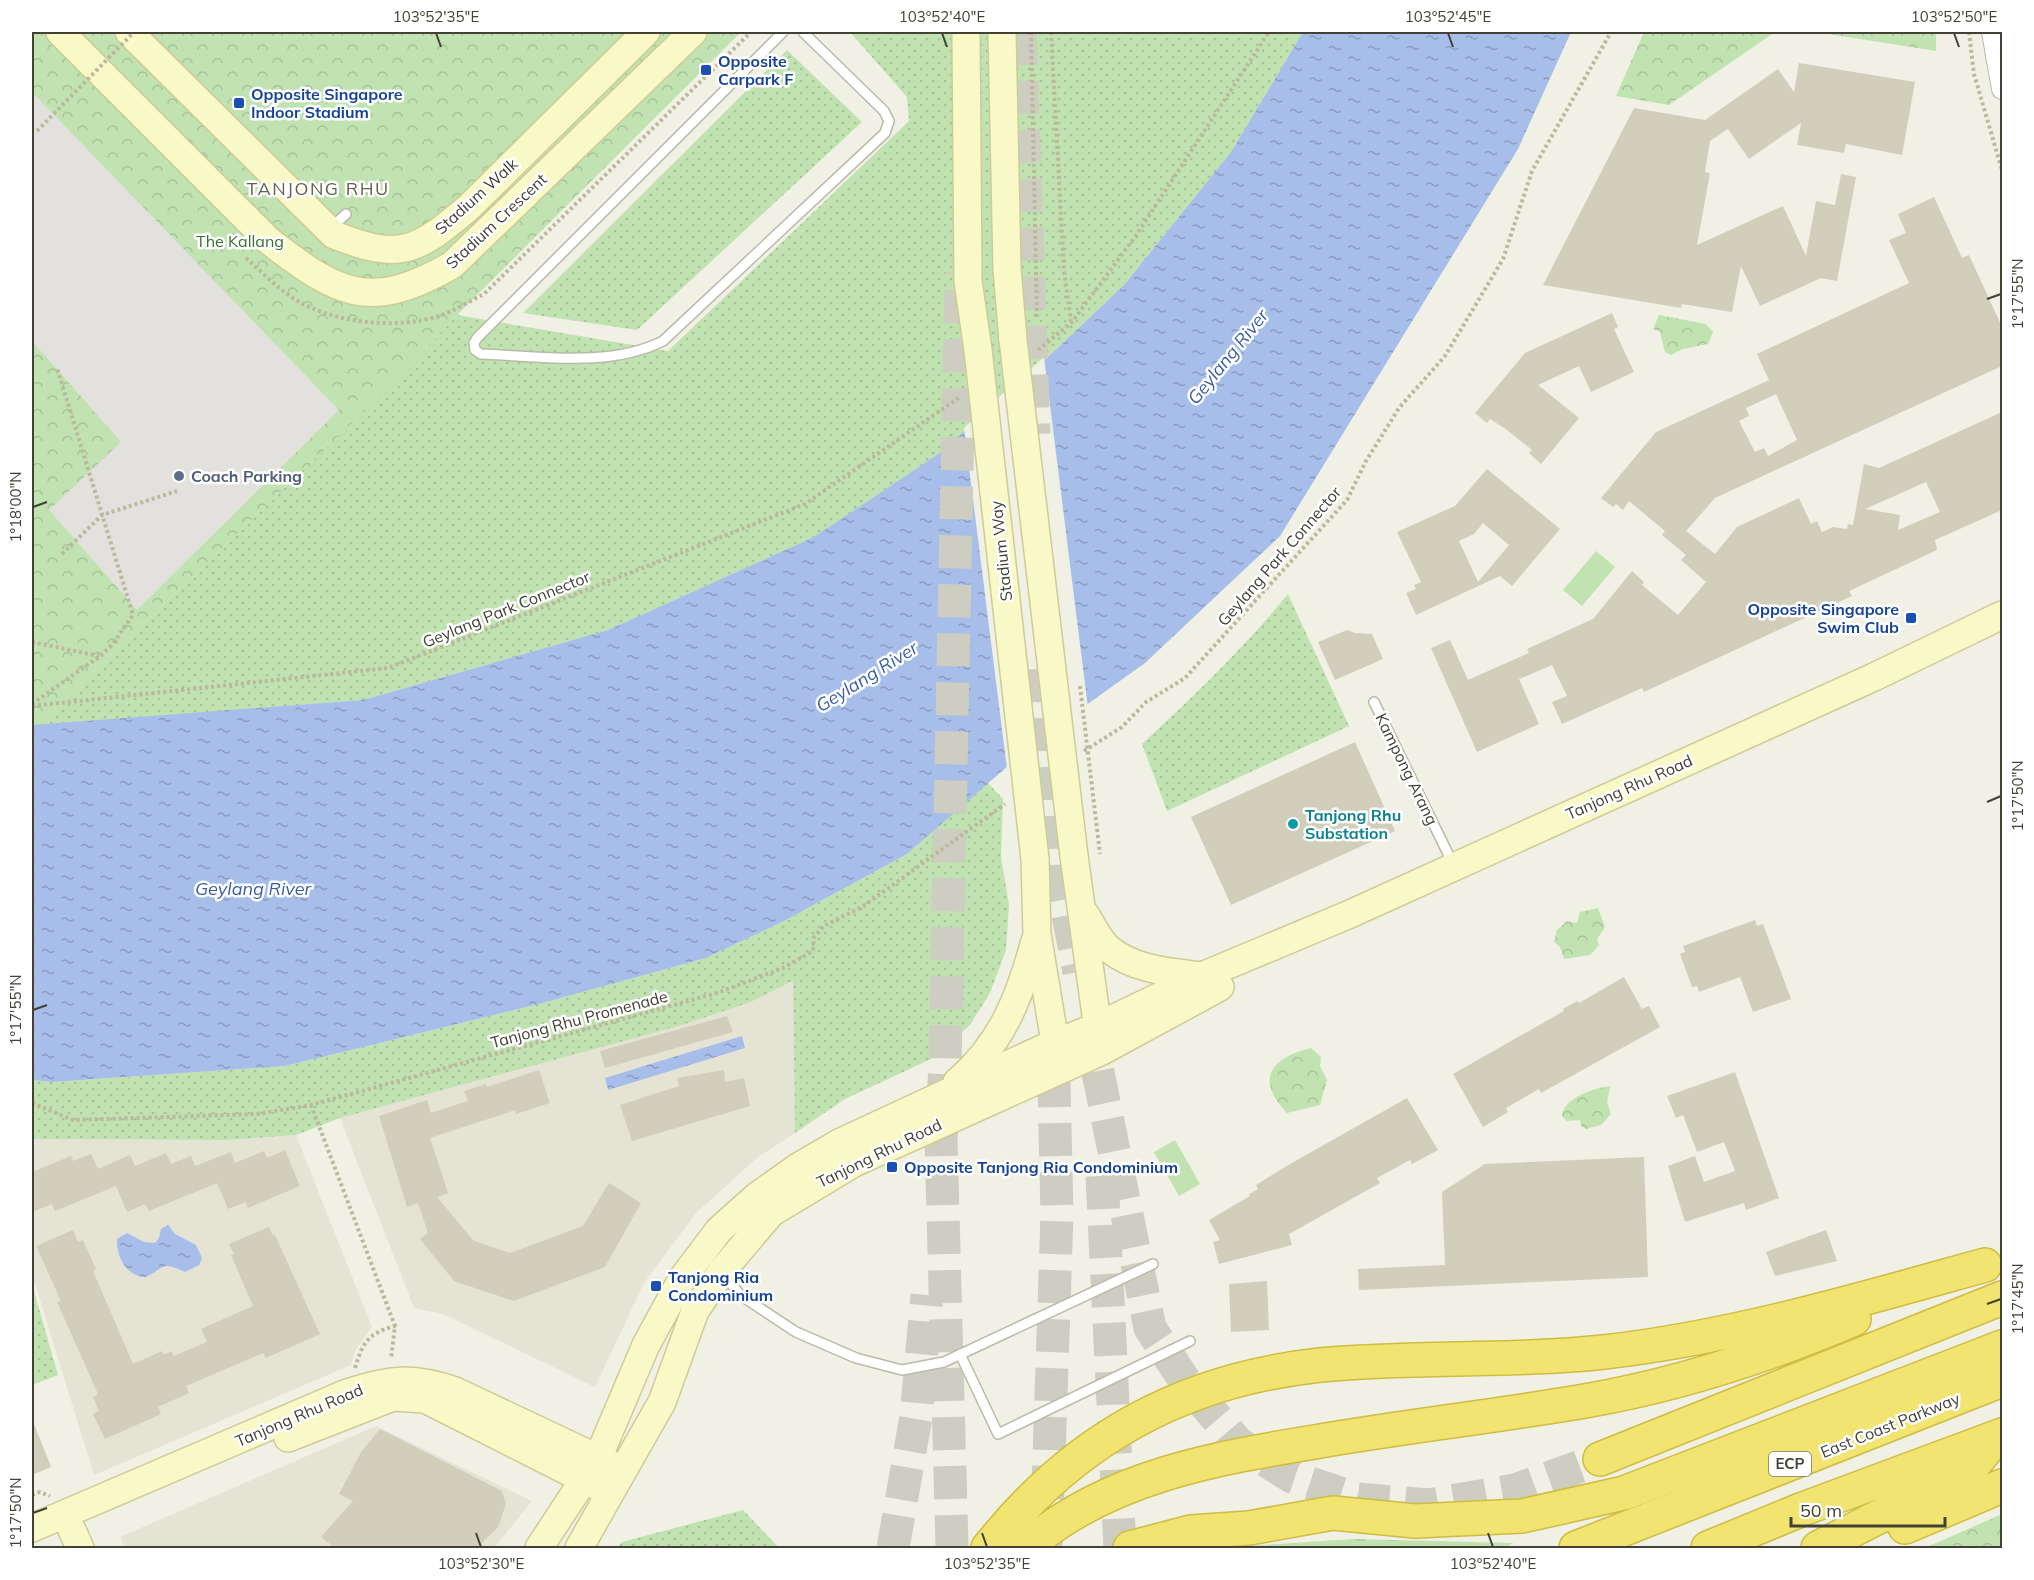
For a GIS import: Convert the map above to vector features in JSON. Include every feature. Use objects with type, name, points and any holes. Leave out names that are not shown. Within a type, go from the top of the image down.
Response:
[{"type":"highway","points":[[988,1548],[1007,1524],[1047,1484],[1086,1452],[1161,1407],[1197,1391],[1236,1379],[1322,1365],[1602,1352],[1722,1335],[1786,1320],[1994,1262]]},
{"type":"highway","points":[[1025,1548],[1087,1506],[1161,1474],[1267,1450],[1654,1388],[1797,1343],[1994,1262]]},
{"type":"highway","points":[[1600,1460],[2002,1298]]},
{"type":"highway","points":[[1130,1548],[1191,1532],[1249,1528],[1333,1513],[1415,1521],[1522,1516],[1624,1493],[2002,1347]]},
{"type":"highway","name":"East Coast Parkway","points":[[1576,1548],[2002,1380]]},
{"type":"highway","points":[[1708,1548],[1803,1509],[1999,1437]]},
{"type":"highway","points":[[1818,1548],[1958,1476],[1976,1462],[1999,1437]]},
{"type":"highway","points":[[1857,1548],[2002,1485]]},
{"type":"street","name":"Stadium Walk","points":[[129,32],[338,222],[334,235],[368,248],[396,250],[419,244],[469,207],[646,32]]},
{"type":"street","name":"Stadium Crescent","points":[[76,37],[269,241],[308,271],[334,285],[366,293],[420,283],[452,265],[693,32]]},
{"type":"street","name":"Stadium Way","points":[[966,32],[968,281],[978,350],[1035,858],[1037,934],[1057,1056]]},
{"type":"street","points":[[1002,32],[1007,269],[1013,340],[1080,905],[1099,1039]]},
{"type":"street","points":[[1992,32],[2002,89]]},
{"type":"street","name":"Tanjong Rhu Road","points":[[1099,1039],[1202,976],[1253,956],[1453,866],[1874,676],[2002,615]]},
{"type":"street","points":[[1080,905],[1107,948],[1129,961],[1158,970],[1202,976]]},
{"type":"street","points":[[940,1096],[968,1073],[1002,1030],[1021,993],[1037,934]]},
{"type":"street","name":"Tanjong Rhu Road","points":[[539,1548],[591,1468],[646,1345],[682,1278],[719,1230],[757,1196],[798,1167],[841,1142],[940,1096],[1057,1056],[1220,987],[1253,956]]},
{"type":"street","name":"Tanjong Rhu Road","points":[[579,1548],[662,1402],[695,1311],[722,1271],[771,1213],[810,1187],[1057,1056]]},
{"type":"street","name":"Tanjong Rhu Road","points":[[32,1547],[58,1532],[347,1393],[393,1380],[428,1391],[480,1402],[569,1445],[591,1468]]},
{"type":"street","name":"Tanjong Rhu Road","points":[[58,1532],[348,1413],[393,1397],[428,1391],[591,1468],[617,1483]]},
{"type":"street","points":[[569,1445],[589,1443],[599,1438],[611,1426]]},
{"type":"lane","points":[[783,32],[477,338],[474,350],[481,354],[608,357],[646,349],[663,340],[885,133],[889,121],[884,111],[803,32]]},
{"type":"lane","name":"Kampong Arang","points":[[1374,702],[1453,866]]},
{"type":"lane","points":[[722,1271],[740,1295],[796,1332],[856,1359],[902,1370],[944,1362],[1153,1264]]},
{"type":"lane","points":[[960,1354],[998,1434],[1190,1341]]},
{"type":"path","points":[[37,131],[134,32]]},
{"type":"path","points":[[1031,32],[1037,322]]},
{"type":"path","points":[[1051,32],[1064,271],[1072,322],[1135,237],[1269,32]]},
{"type":"path","name":"Geylang Park Connector","points":[[1083,751],[1122,727],[1146,702],[1185,678],[1347,500],[1366,461],[1399,408],[1445,356],[1503,259],[1532,171],[1611,32]]},
{"type":"path","points":[[1968,32],[1974,74],[2002,170]]},
{"type":"path","points":[[32,705],[100,656],[112,645],[133,615],[57,368]]},
{"type":"path","name":"Geylang Park Connector","points":[[32,705],[388,668],[805,504],[947,405]]},
{"type":"path","points":[[62,554],[102,515],[177,491]]},
{"type":"path","points":[[32,642],[100,656]]},
{"type":"path","name":"Tanjong Rhu Promenade","points":[[32,1103],[74,1120],[257,1114],[311,1105],[642,1016],[717,993],[783,968],[813,951],[814,937],[824,926],[862,907],[1012,799]]},
{"type":"path","points":[[311,1105],[395,1326],[390,1366],[393,1380]]},
{"type":"path","points":[[355,1368],[363,1345],[375,1332],[395,1326]]},
{"type":"shaded area","points":[[32,92],[339,410],[137,610],[49,510],[121,442],[32,341]]},
{"type":"shaded area","points":[[794,981],[795,1133],[758,1157],[696,1213],[644,1283],[595,1387],[443,1314],[414,1308],[340,1118],[679,1026],[751,1002]]},
{"type":"shaded area","points":[[296,1135],[372,1327],[355,1351],[351,1365],[94,1475],[32,1274],[32,1139],[228,1140]]},
{"type":"shaded area","points":[[376,1426],[532,1501],[494,1548],[125,1548],[120,1537]]},
{"type":"green space","name":"The Kallang","points":[[32,32],[741,32],[457,315],[400,377],[37,726],[32,725]]},
{"type":"green space","points":[[850,32],[1303,32],[1231,152],[1124,285],[1048,357],[941,452],[814,537],[608,630],[363,700],[37,726],[400,377],[457,315],[668,351],[909,121],[907,97]]},
{"type":"green space","points":[[1644,32],[1775,32],[1669,105],[1616,96]]},
{"type":"green space","points":[[1816,32],[1936,32],[1936,51]]},
{"type":"green space","points":[[787,50],[862,122],[637,330],[523,313]]},
{"type":"green space","points":[[1659,315],[1706,324],[1713,332],[1708,344],[1683,349],[1671,355],[1665,352],[1660,332],[1653,329]]},
{"type":"green space","points":[[1596,551],[1615,567],[1582,606],[1563,590]]},
{"type":"green space","points":[[1288,594],[1349,726],[1167,811],[1142,744],[1218,672]]},
{"type":"green space","points":[[987,782],[1003,799],[1001,857],[1009,905],[1006,950],[990,993],[970,1025],[933,1058],[845,1099],[795,1133],[793,981],[751,1002],[679,1026],[340,1118],[296,1135],[228,1140],[32,1139],[32,1080],[52,1082],[285,1066],[535,1005],[706,958],[786,920],[907,854]]},
{"type":"green space","points":[[1598,908],[1605,927],[1597,939],[1599,945],[1590,955],[1564,959],[1560,947],[1554,942],[1557,930],[1567,921],[1577,923],[1580,912]]},
{"type":"green space","points":[[1311,1048],[1321,1057],[1320,1066],[1327,1080],[1320,1105],[1287,1113],[1271,1090],[1272,1072],[1285,1058]]},
{"type":"green space","points":[[1610,1086],[1607,1102],[1611,1114],[1601,1125],[1586,1129],[1581,1126],[1580,1120],[1567,1121],[1562,1116],[1573,1099],[1596,1089]]},
{"type":"green space","points":[[1175,1140],[1200,1184],[1179,1196],[1154,1152]]},
{"type":"green space","points":[[32,1284],[58,1375],[32,1385]]},
{"type":"green space","points":[[743,1510],[779,1548],[617,1548],[622,1542]]},
{"type":"green space","points":[[2002,1514],[2002,1548],[1925,1548]]},
{"type":"green space","points":[[1353,1539],[1514,1543],[1502,1548],[1218,1548]]},
{"type":"water","name":"Geylang River","points":[[1303,32],[1571,32],[1518,149],[1280,536],[1145,663],[1040,738],[907,854],[786,920],[706,958],[535,1005],[285,1066],[52,1082],[32,1080],[32,725],[363,700],[608,630],[814,537],[941,452],[1048,357],[1124,285],[1231,152]]},
{"type":"water","points":[[742,1036],[745,1048],[608,1090],[605,1078]]},
{"type":"water","points":[[168,1225],[175,1234],[196,1245],[202,1258],[199,1265],[185,1272],[167,1266],[146,1277],[133,1274],[124,1265],[118,1253],[117,1239],[127,1233],[144,1242],[155,1243],[161,1229]]},
{"type":"pier","points":[[1044,357],[1088,708],[1007,769],[964,428]]},
{"type":"building","points":[[1799,63],[1915,82],[1902,155],[1846,144],[1844,153],[1797,145],[1801,123],[1749,159],[1728,129],[1710,141],[1705,172],[1710,173],[1697,245],[1783,206],[1806,256],[1816,201],[1835,205],[1841,174],[1856,177],[1837,281],[1821,278],[1760,306],[1741,266],[1732,312],[1682,304],[1681,308],[1543,285],[1634,108],[1705,120],[1778,69],[1794,92]]},
{"type":"building","points":[[1934,197],[1962,258],[1969,255],[2002,327],[2002,366],[1715,498],[1686,531],[1715,554],[1737,527],[1799,498],[1811,524],[1817,521],[1822,532],[1833,527],[1847,529],[1848,524],[1853,525],[1864,464],[1879,468],[2002,412],[2002,510],[1935,540],[1937,550],[1849,591],[1852,596],[1644,692],[1642,688],[1562,724],[1552,702],[1567,696],[1552,665],[1519,679],[1539,724],[1477,752],[1431,648],[1450,640],[1468,680],[1529,653],[1527,649],[1593,619],[1632,571],[1644,582],[1642,585],[1678,615],[1706,582],[1681,560],[1686,555],[1662,535],[1665,531],[1629,501],[1623,510],[1616,504],[1613,507],[1601,498],[1656,432],[1769,380],[1757,354],[1909,283],[1889,240],[1906,233],[1898,214]],"holes":[[[1776,394],[1797,440],[1768,456],[1764,448],[1755,452],[1739,421],[1749,416],[1746,408]],[[1926,482],[1940,512],[1898,530],[1900,515],[1865,509]]]},
{"type":"building","points":[[1612,313],[1618,327],[1614,329],[1634,372],[1591,392],[1579,366],[1538,385],[1579,418],[1541,464],[1529,453],[1532,450],[1507,430],[1490,419],[1487,423],[1475,413],[1525,353]]},
{"type":"building","points":[[1487,469],[1560,529],[1512,586],[1500,576],[1416,615],[1406,593],[1416,589],[1414,585],[1421,582],[1397,532],[1455,506]],"holes":[[[1483,523],[1509,545],[1478,582],[1459,541],[1474,534]]]},
{"type":"building","points":[[1347,630],[1372,634],[1383,659],[1335,680],[1318,642]]},
{"type":"building","name":"Tanjong Rhu Substation","points":[[1355,742],[1395,831],[1231,905],[1191,817]]},
{"type":"building","points":[[1755,920],[1757,926],[1763,924],[1791,999],[1753,1012],[1740,977],[1699,992],[1697,986],[1692,987],[1680,954],[1685,952],[1683,946]]},
{"type":"building","points":[[1624,977],[1642,1009],[1649,1006],[1660,1027],[1541,1093],[1539,1089],[1506,1108],[1508,1112],[1483,1127],[1453,1074],[1564,1011],[1563,1009],[1577,1001],[1579,1003]]},
{"type":"building","points":[[727,1016],[733,1032],[605,1068],[600,1051]]},
{"type":"building","points":[[539,1070],[550,1103],[516,1114],[515,1110],[430,1138],[448,1193],[437,1197],[474,1241],[510,1253],[583,1226],[609,1183],[641,1203],[605,1267],[514,1301],[454,1281],[420,1239],[428,1233],[418,1203],[407,1207],[379,1116],[427,1100],[431,1113],[468,1101],[464,1091],[486,1084],[487,1087]]},
{"type":"building","points":[[724,1070],[725,1082],[744,1078],[750,1106],[632,1141],[620,1105],[679,1086],[677,1078]]},
{"type":"building","points":[[1735,1072],[1779,1198],[1746,1210],[1744,1203],[1685,1222],[1668,1166],[1695,1156],[1704,1182],[1735,1171],[1724,1142],[1697,1152],[1683,1115],[1676,1118],[1667,1096]]},
{"type":"building","points":[[1407,1098],[1438,1150],[1412,1164],[1410,1160],[1377,1178],[1380,1183],[1289,1234],[1292,1245],[1219,1264],[1213,1242],[1220,1240],[1209,1220],[1250,1196],[1249,1194],[1258,1189],[1256,1185],[1290,1164]]},
{"type":"building","points":[[285,1150],[300,1186],[248,1208],[246,1202],[228,1209],[217,1183],[149,1211],[145,1204],[127,1212],[116,1186],[55,1211],[52,1204],[32,1212],[32,1172],[71,1156],[73,1161],[91,1154],[98,1169],[130,1155],[135,1166],[166,1153],[171,1164],[191,1156],[195,1166],[231,1152],[235,1163],[264,1151],[267,1158]]},
{"type":"building","points":[[1644,1157],[1648,1277],[1359,1290],[1358,1269],[1445,1265],[1442,1192],[1485,1164]]},
{"type":"building","points":[[269,1227],[273,1236],[275,1235],[320,1334],[266,1358],[263,1353],[186,1386],[189,1393],[158,1407],[161,1414],[105,1439],[93,1414],[99,1411],[93,1397],[98,1394],[57,1302],[61,1301],[36,1246],[73,1230],[78,1242],[83,1240],[96,1269],[93,1271],[133,1364],[162,1351],[164,1355],[171,1351],[174,1356],[207,1342],[201,1329],[253,1306],[231,1255],[234,1254],[229,1244]]},
{"type":"building","points":[[1826,1230],[1837,1261],[1775,1276],[1766,1252]]},
{"type":"building","points":[[1267,1281],[1269,1330],[1231,1332],[1229,1284]]},
{"type":"building","points":[[32,1419],[51,1467],[32,1475]]},
{"type":"building","points":[[380,1429],[502,1491],[506,1504],[498,1527],[477,1548],[335,1548],[321,1537],[353,1501],[339,1494],[361,1452]]},
{"type":"tunnel","points":[[1020,32],[1034,434]]},
{"type":"tunnel","points":[[952,1548],[941,1139],[945,1065],[961,273]]},
{"type":"tunnel","points":[[1042,669],[1049,896]]},
{"type":"tunnel","points":[[1059,867],[1079,972]]},
{"type":"tunnel","points":[[1088,1023],[1150,1328],[1185,1381],[1238,1443],[1292,1477],[1358,1499],[1428,1505],[1515,1490],[1600,1459]]},
{"type":"tunnel","points":[[1046,1548],[1057,1214],[1053,1044]]},
{"type":"tunnel","points":[[1102,1176],[1120,1548]]},
{"type":"tunnel","points":[[893,1548],[916,1417],[927,1295]]},
{"type":"place","name":"Opposite Carpark F","points":[[706,70]]},
{"type":"place","name":"Opposite Singapore Indoor Stadium","points":[[239,103]]},
{"type":"place","name":"Coach Parking","points":[[179,476]]},
{"type":"place","name":"Opposite Singapore Swim Club","points":[[1911,618]]},
{"type":"place","name":"Tanjong Rhu Substation","points":[[1293,824]]},
{"type":"place","name":"Opposite Tanjong Ria Condominium","points":[[892,1167]]},
{"type":"place","name":"Tanjong Ria Condominium","points":[[656,1286]]},
{"type":"district","name":"TANJONG RHU","points":[[318,189]]}]
